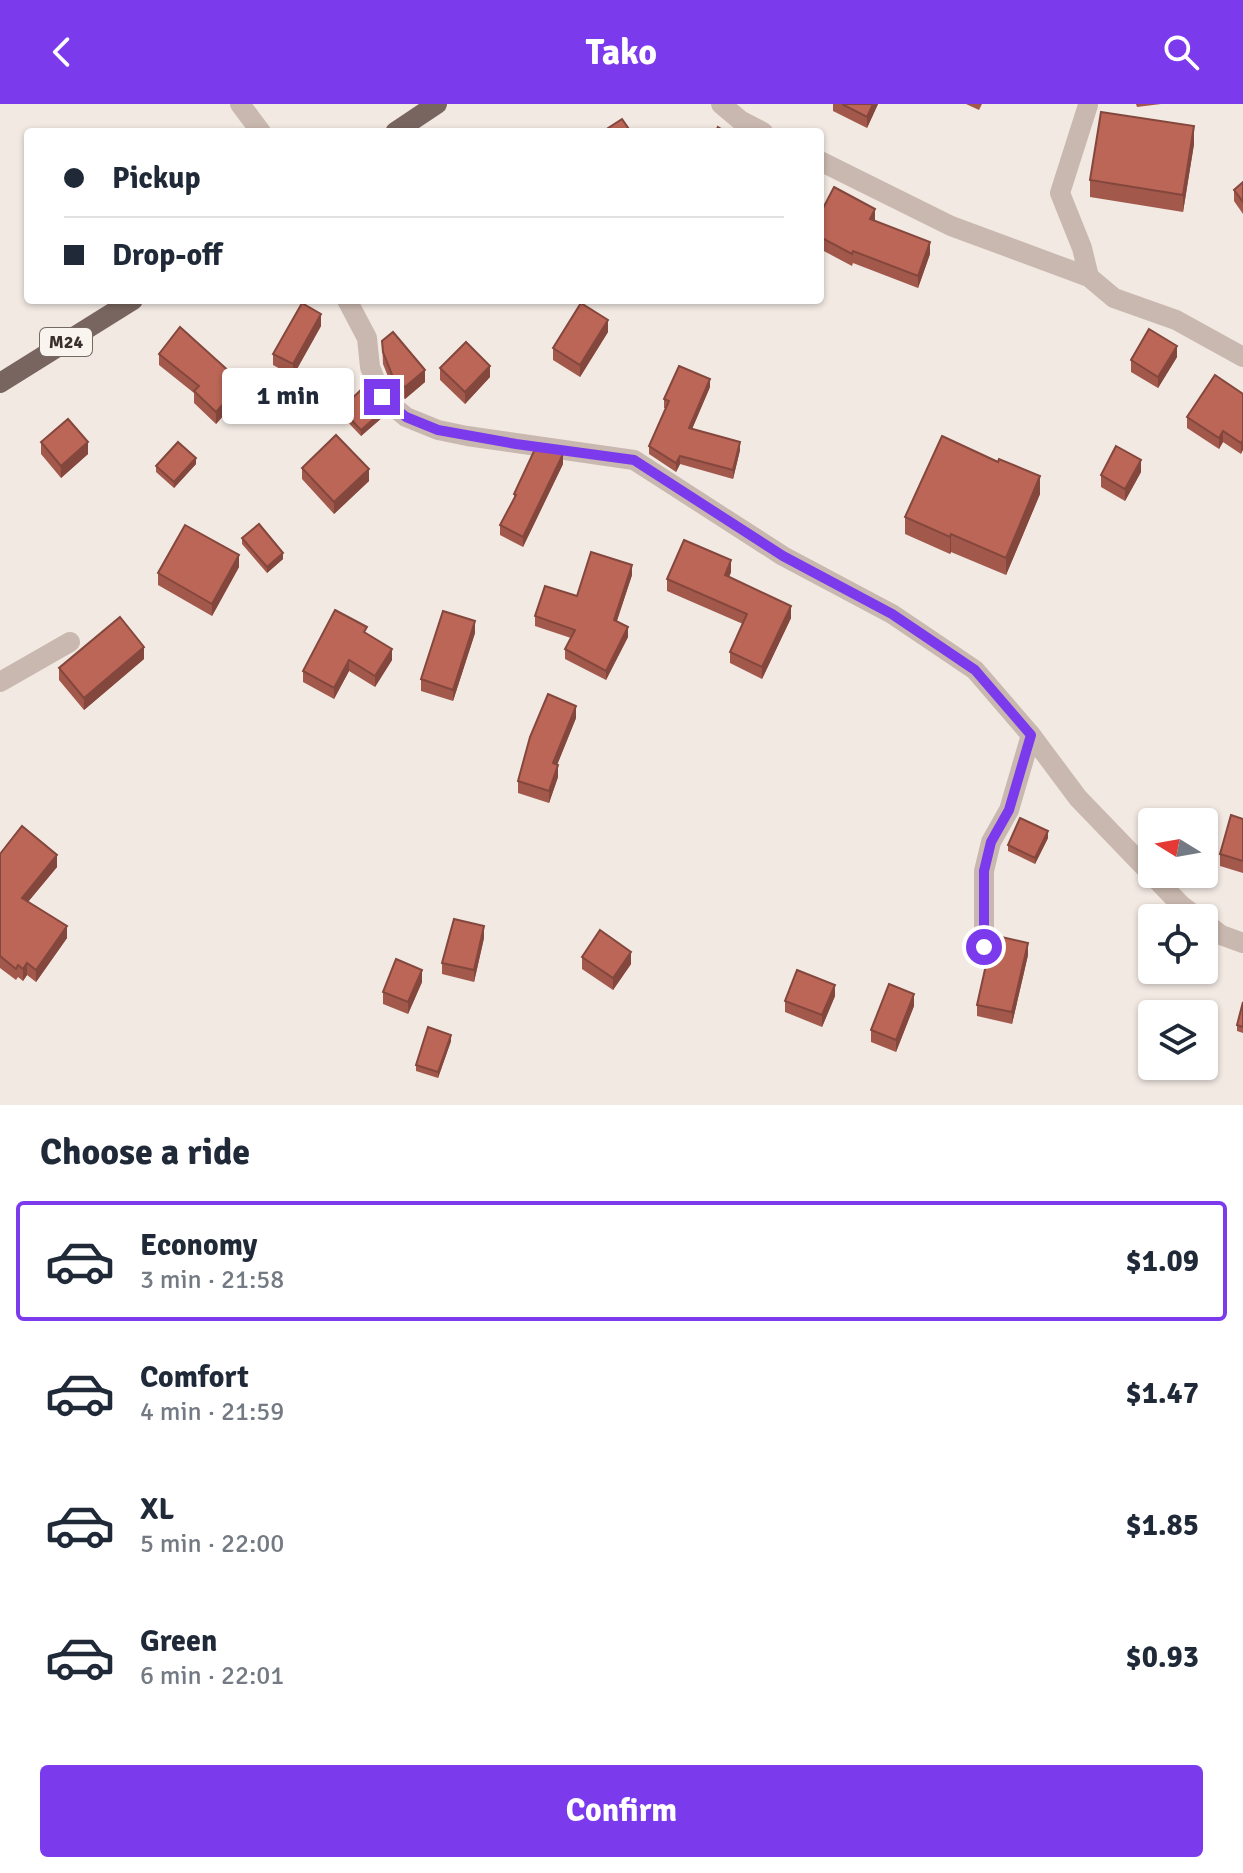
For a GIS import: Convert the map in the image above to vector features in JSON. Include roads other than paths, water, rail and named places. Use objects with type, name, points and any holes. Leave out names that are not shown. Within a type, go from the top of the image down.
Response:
[{"type":"main road","points":[[401,128],[437,104]]},
{"type":"main road","name":"M24","points":[[0,383],[127,304]]},
{"type":"street","points":[[240,104],[258,128]]},
{"type":"street","points":[[721,104],[755,128]]},
{"type":"street","points":[[1088,105],[1060,193],[1082,248],[1089,277]]},
{"type":"street","points":[[824,163],[951,226],[1089,277],[1114,298],[1176,320],[1243,357]]},
{"type":"street","points":[[349,304],[367,338],[370,367],[382,397],[406,417],[438,430],[467,436],[634,460],[783,556],[892,614],[975,670],[1031,735],[1078,798],[1180,904]]},
{"type":"street","points":[[0,682],[70,642]]},
{"type":"street","points":[[984,947],[984,871],[991,842],[1009,810],[1031,735]]},
{"type":"street","points":[[1218,933],[1243,943]]}]
